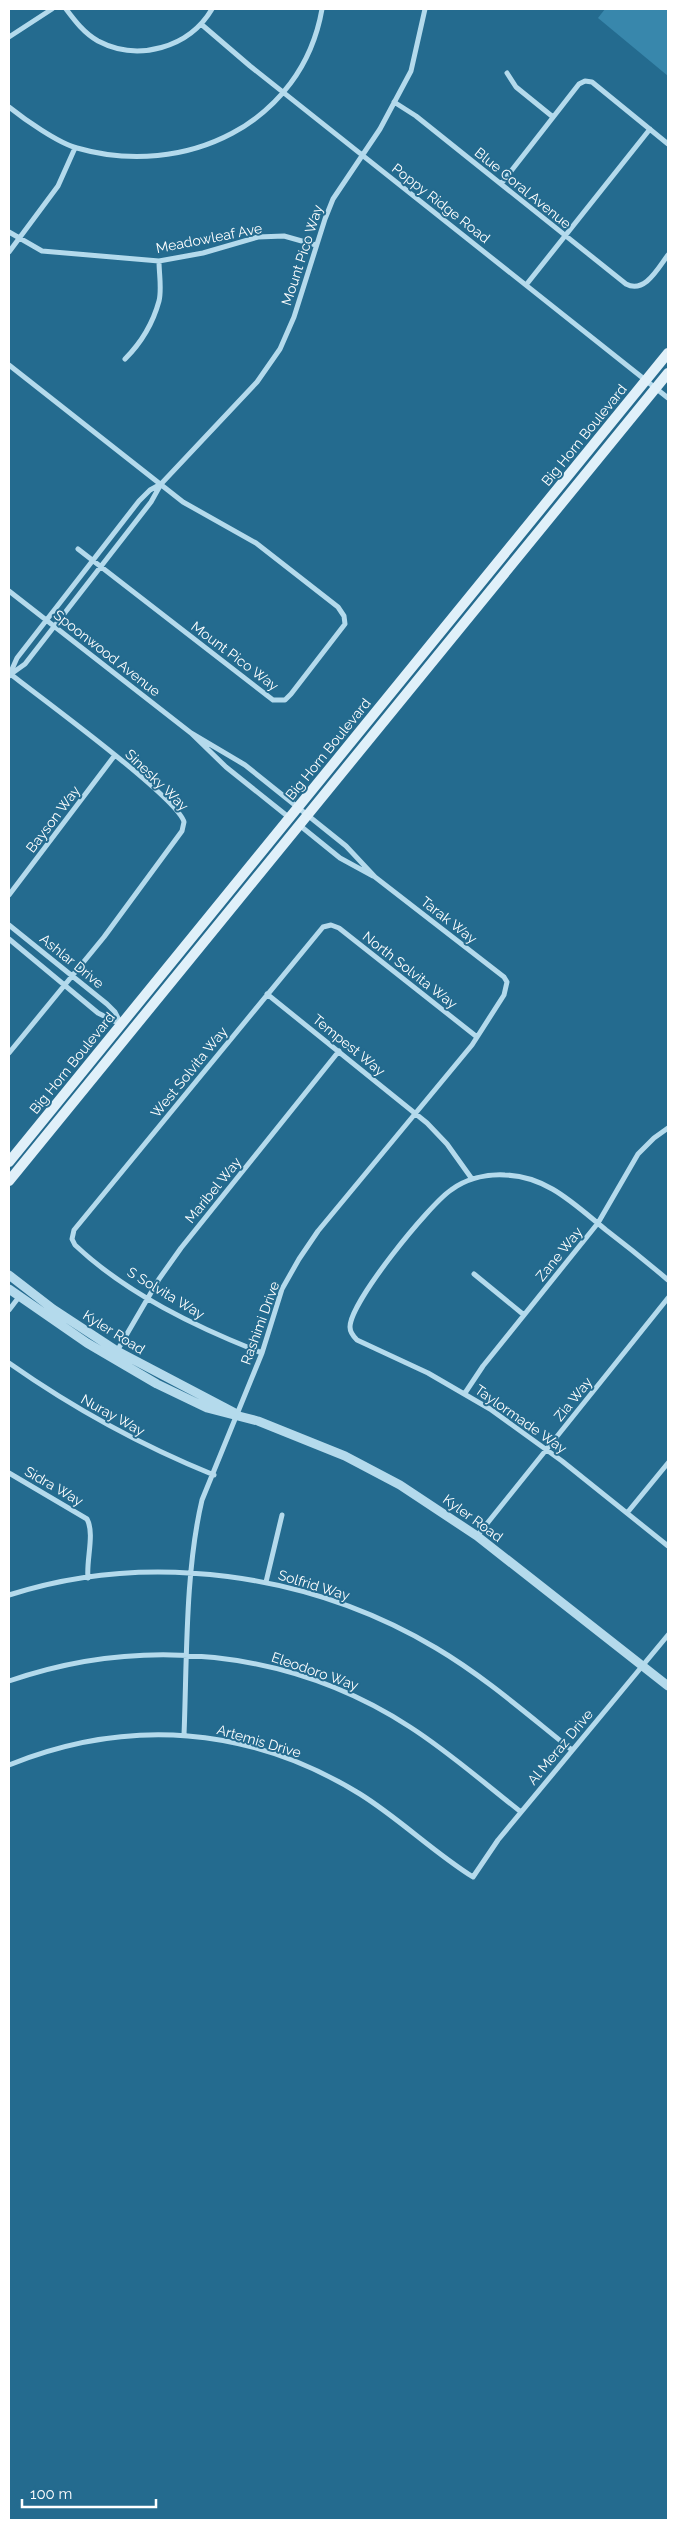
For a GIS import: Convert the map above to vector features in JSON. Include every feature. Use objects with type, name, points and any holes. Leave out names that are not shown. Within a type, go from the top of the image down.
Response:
[{"type":"main road","name":"Big Horn Boulevard","points":[[9,1162],[668,353]]},
{"type":"main road","name":"Big Horn Boulevard","points":[[9,1181],[668,373]]},
{"type":"street","points":[[9,37],[52,9]]},
{"type":"street","points":[[66,9],[80,27],[98,40],[119,49],[141,51],[164,47],[184,38],[201,24],[212,9]]},
{"type":"street","points":[[9,107],[24,119],[75,148],[125,158],[173,155],[225,138],[254,120],[283,92],[309,52],[322,9]]},
{"type":"street","name":"Mount Pico Way","points":[[9,674],[15,661],[46,620],[144,496],[161,484],[252,387],[273,360],[290,328],[316,245],[333,199],[363,156],[411,71],[425,9]]},
{"type":"street","name":"Poppy Ridge Road","points":[[201,24],[283,92],[668,398]]},
{"type":"street","points":[[507,73],[516,87],[553,117]]},
{"type":"street","points":[[501,184],[579,84],[585,81],[592,82],[668,144]]},
{"type":"street","name":"Blue Coral Avenue","points":[[394,102],[416,116],[626,284],[632,287],[639,287],[647,282],[668,255]]},
{"type":"street","points":[[526,285],[650,129]]},
{"type":"street","points":[[9,252],[58,186],[75,148]]},
{"type":"street","name":"Meadowleaf Ave","points":[[9,232],[19,240],[42,251],[159,261],[203,253],[258,237],[284,236],[316,245]]},
{"type":"street","points":[[125,360],[146,332],[159,300],[159,261]]},
{"type":"street","name":"Mount Pico Way","points":[[9,365],[199,512],[256,543],[338,607],[345,620],[341,631],[288,698],[273,700],[78,549]]},
{"type":"street","name":"Mount Pico Way","points":[[9,674],[22,668],[151,502],[161,484]]},
{"type":"street","name":"Spoonwood Avenue","points":[[9,591],[191,733],[226,767],[299,825]]},
{"type":"street","name":"Sinesky Way","points":[[9,674],[115,756],[179,812],[184,826],[182,832],[109,930],[72,976]]},
{"type":"street","name":"Spoonwood Avenue","points":[[191,733],[238,760],[298,808]]},
{"type":"street","name":"Bayson Way","points":[[9,896],[115,756]]},
{"type":"street","name":"Tarak Way","points":[[298,808],[346,846],[375,877],[504,977],[507,982]]},
{"type":"street","name":"Tarak Way","points":[[299,825],[340,858],[375,877]]},
{"type":"street","name":"Ashlar Drive","points":[[9,925],[111,1008],[121,1024]]},
{"type":"street","name":"West Solvita Way","points":[[72,1236],[80,1223],[320,929],[327,926]]},
{"type":"street","name":"North Solvita Way","points":[[327,926],[339,928],[477,1037]]},
{"type":"street","name":"Ashlar Drive","points":[[9,939],[104,1017],[121,1024]]},
{"type":"street","points":[[9,1053],[72,976]]},
{"type":"street","name":"Rashimi Drive","points":[[184,1735],[191,1572],[198,1516],[202,1500],[214,1475],[262,1353],[282,1289],[298,1259],[318,1231],[477,1037],[504,995],[507,982]]},
{"type":"street","name":"Tempest Way","points":[[267,994],[416,1113],[447,1144],[472,1179]]},
{"type":"street","name":"Maribel Way","points":[[117,1351],[148,1298],[181,1248],[340,1052]]},
{"type":"street","name":"Zane Way","points":[[465,1394],[483,1366],[598,1223],[634,1160],[646,1146],[668,1128]]},
{"type":"street","points":[[472,1179],[504,1174],[534,1180],[561,1193],[668,1280]]},
{"type":"street","name":"Taylormade Way","points":[[472,1179],[452,1189],[440,1199],[387,1262],[364,1297],[351,1322],[351,1330],[357,1340],[407,1362],[465,1394],[547,1449],[668,1546]]},
{"type":"street","name":"S Solvita Way","points":[[72,1236],[77,1247],[148,1298],[207,1330],[262,1353]]},
{"type":"street","points":[[474,1274],[524,1315]]},
{"type":"street","name":"Kyler Road","points":[[9,1275],[53,1309],[117,1351],[238,1414],[324,1447],[373,1470],[426,1501],[477,1536],[668,1686]]},
{"type":"street","name":"Kyler Road","points":[[9,1289],[87,1344],[142,1376],[207,1408],[238,1414]]},
{"type":"street","points":[[9,1310],[19,1297]]},
{"type":"street","name":"Zia Way","points":[[477,1536],[668,1298]]},
{"type":"street","name":"Nuray Way","points":[[9,1362],[56,1395],[106,1425],[158,1452],[214,1475]]},
{"type":"street","points":[[627,1513],[668,1463]]},
{"type":"street","name":"Sidra Way","points":[[9,1473],[87,1520],[91,1533],[87,1556],[88,1578]]},
{"type":"street","points":[[266,1582],[282,1515]]},
{"type":"street","name":"Solfrid Way","points":[[9,1595],[88,1578],[191,1572],[266,1582],[334,1601],[415,1636],[476,1674],[572,1750]]},
{"type":"street","name":"Al Meraz Drive","points":[[473,1877],[521,1812],[668,1634]]},
{"type":"street","name":"Eleodoro Way","points":[[9,1681],[64,1665],[106,1657],[144,1654],[188,1655],[268,1666],[310,1678],[357,1698],[423,1736],[521,1812]]},
{"type":"street","name":"Artemis Drive","points":[[9,1765],[42,1753],[96,1738],[140,1734],[184,1735],[258,1750],[320,1773],[377,1805],[442,1857],[473,1877]]},
{"type":"shaded area","points":[[605,9],[668,9],[668,76],[598,18]]}]
